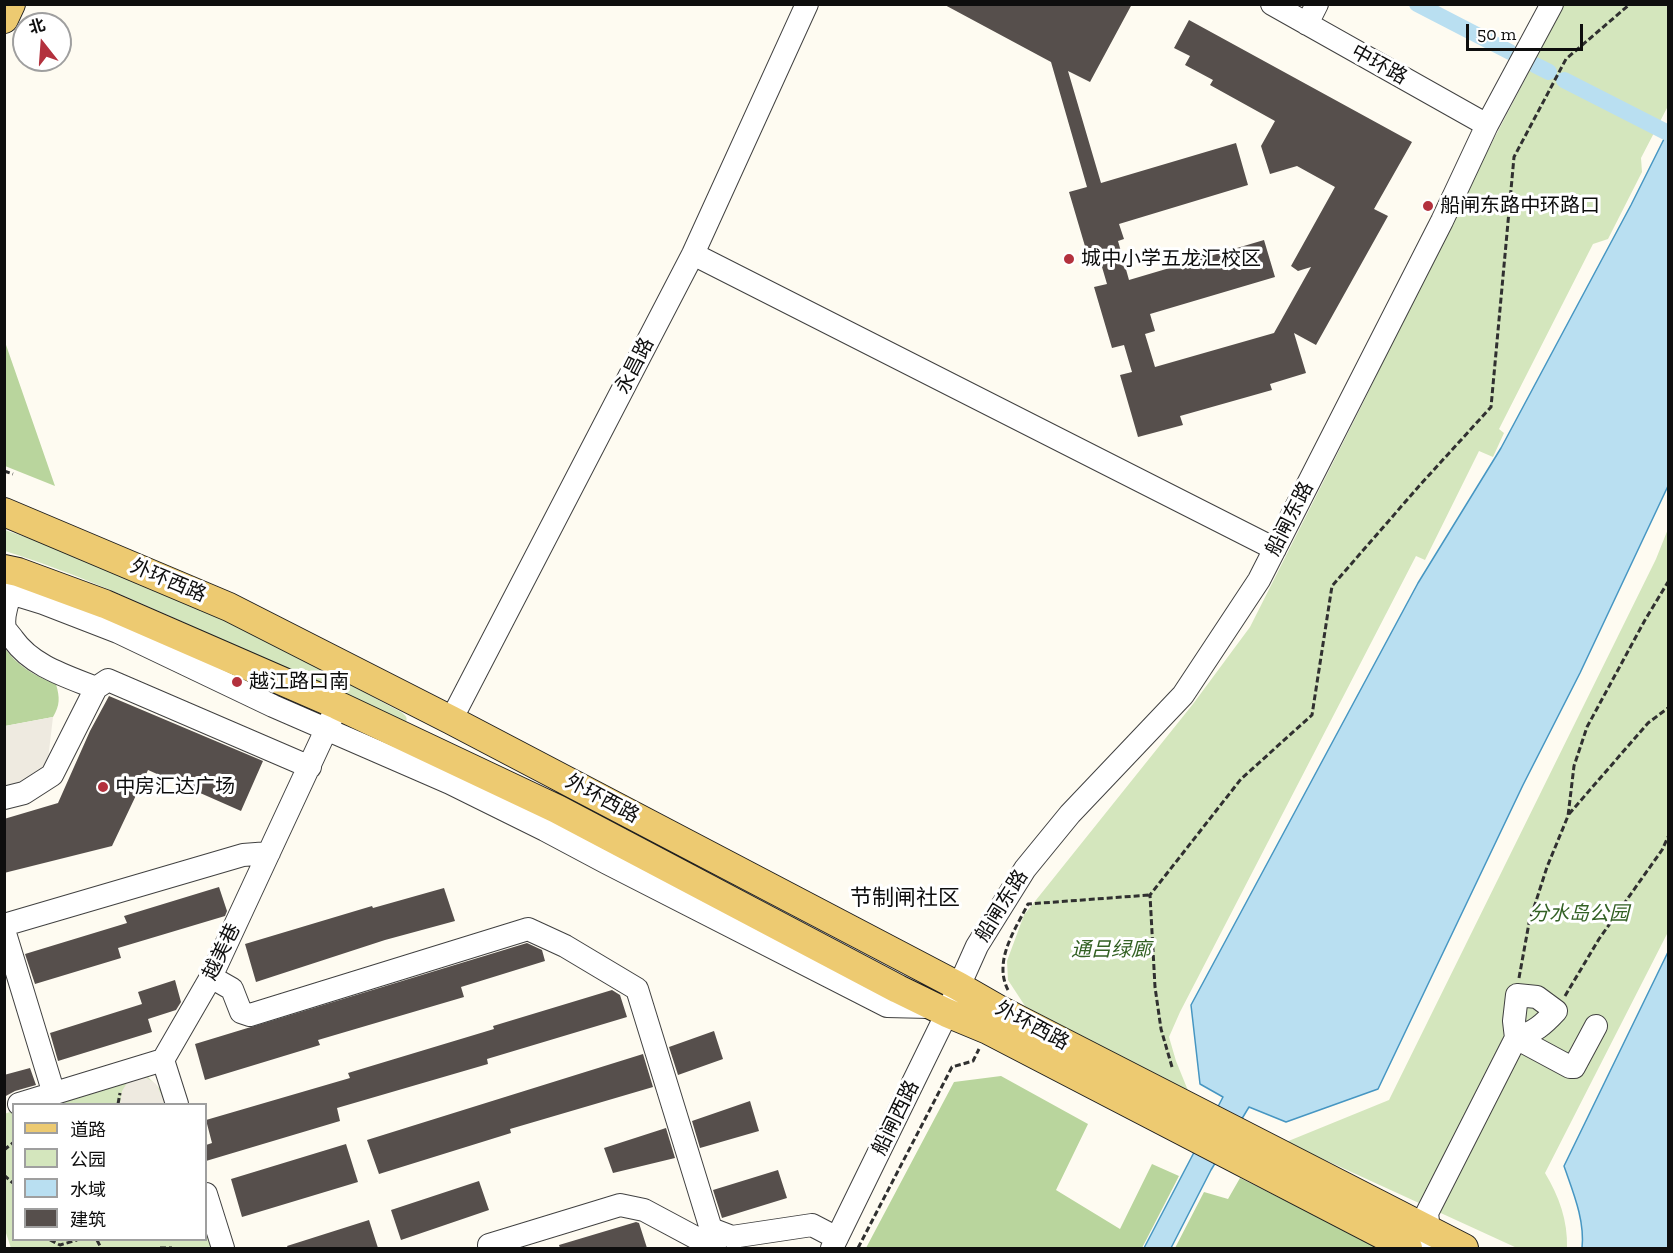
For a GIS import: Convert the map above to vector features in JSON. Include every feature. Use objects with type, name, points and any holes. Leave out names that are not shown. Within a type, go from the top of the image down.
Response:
[{"type":"main road","points":[[4,19],[11,4]]},
{"type":"main road","name":"外环西路","points":[[10,513],[229,607],[451,720],[958,986],[993,1020]]},
{"type":"main road","name":"外环西路","points":[[9,577],[105,604],[332,717],[557,809],[942,1010],[993,1020],[1245,1150]]},
{"type":"main road","points":[[1245,1150],[1425,1239],[1464,1248]]},
{"type":"main road","points":[[1245,1150],[1408,1248]]},
{"type":"street","name":"永昌路","points":[[451,720],[693,255],[807,4]]},
{"type":"street","name":"中环路","points":[[1272,4],[1312,14],[1487,125]]},
{"type":"street","name":"船闸东路","points":[[958,986],[976,946],[1025,868],[1071,814],[1183,695],[1259,580],[1442,221],[1487,125],[1552,4]]},
{"type":"street","points":[[693,255],[1275,549]]},
{"type":"street","points":[[9,577],[5,628],[18,646],[32,659],[54,671],[96,688]]},
{"type":"street","points":[[4,798],[24,793],[52,775],[96,688],[108,680],[310,767]]},
{"type":"street","name":"越美巷","points":[[163,1060],[211,977],[332,717]]},
{"type":"street","points":[[4,926],[243,855],[269,853]]},
{"type":"street","points":[[211,977],[232,989],[241,1012],[250,1015],[528,929],[565,946],[637,989],[711,1229],[732,1237],[812,1225],[834,1243]]},
{"type":"street","points":[[4,930],[9,963],[54,1094]]},
{"type":"street","name":"船闸西路","points":[[834,1243],[942,1010],[958,986]]},
{"type":"street","points":[[1425,1239],[1427,1213],[1516,1038],[1514,1021],[1517,995],[1537,997],[1556,1011],[1542,1026],[1529,1034],[1516,1038]]},
{"type":"street","points":[[1516,1038],[1574,1067],[1596,1026]]},
{"type":"street","points":[[23,1103],[163,1060],[177,1103]]},
{"type":"street","points":[[207,1197],[223,1248]]},
{"type":"street","points":[[489,1245],[620,1205],[644,1210],[715,1248]]},
{"type":"path","points":[[1172,1067],[1161,1029],[1155,987],[1150,895],[1241,779],[1312,715],[1332,586],[1491,407],[1514,157],[1566,59],[1630,4]]},
{"type":"path","points":[[4,471],[13,474]]},
{"type":"path","points":[[1517,995],[1529,923],[1547,867],[1568,816],[1574,766],[1587,727],[1668,582]]},
{"type":"path","points":[[1568,816],[1648,723],[1668,708]]},
{"type":"path","points":[[1556,1011],[1599,939],[1662,850],[1668,837]]},
{"type":"path","points":[[858,1248],[952,1067],[973,1061],[1008,990],[1002,970],[1007,949],[1028,904],[1150,895]]},
{"type":"path","points":[[52,1241],[60,1245],[71,1241]]},
{"type":"path","points":[[160,1248],[172,1248]]},
{"type":"green space","name":"通吕绿廊","points":[[1564,5],[1668,5],[1668,106],[1641,158],[1642,172],[1608,239],[1593,244],[1499,429],[1504,433],[1493,457],[1479,451],[1425,560],[1416,556],[1180,1012],[1169,1037],[1189,1093],[1025,1006],[1008,980],[1007,961],[1024,915],[1193,704],[1250,627],[1464,196]]},
{"type":"green space","points":[[5,342],[55,486],[5,466]]},
{"type":"green space","name":"分水岛公园","points":[[1668,529],[1668,932],[1545,1173],[1562,1209],[1567,1248],[1517,1248],[1286,1142],[1389,1100],[1656,559]]},
{"type":"green space","points":[[5,530],[63,550],[216,613],[401,712],[406,717],[406,722],[110,590],[5,551]]},
{"type":"green space","points":[[4,647],[27,670],[56,684],[59,701],[53,717],[5,726]]},
{"type":"green space","points":[[1001,1076],[1088,1124],[1056,1190],[1120,1229],[1152,1164],[1179,1176],[1142,1248],[866,1248],[954,1082]]},
{"type":"green space","points":[[148,1077],[160,1089],[166,1103],[41,1103]]},
{"type":"green space","points":[[12,1111],[12,1241],[207,1241],[207,1220],[216,1248],[11,1248],[4,1227],[4,1114]]},
{"type":"green space","points":[[1240,1178],[1380,1248],[1175,1248],[1204,1192],[1228,1199]]},
{"type":"shaded area","points":[[53,717],[47,768],[19,785],[5,789],[5,726]]},
{"type":"shaded area","points":[[132,1075],[142,1075],[156,1084],[166,1103],[120,1103],[122,1091]]},
{"type":"water","points":[[1668,131],[1668,486],[1378,1089],[1286,1122],[1249,1107],[1211,1170],[1171,1248],[1144,1248],[1223,1097],[1200,1084],[1191,1005],[1418,583],[1501,448]]},
{"type":"water","points":[[1668,952],[1668,1248],[1582,1248],[1580,1217],[1564,1166]]},
{"type":"building","points":[[943,4],[1132,4],[1090,82],[1068,71],[1101,183],[1236,143],[1248,185],[1119,224],[1124,239],[1118,241],[1129,280],[1264,240],[1275,277],[1150,314],[1155,331],[1145,334],[1155,367],[1274,333],[1311,267],[1298,271],[1291,266],[1335,187],[1297,166],[1270,174],[1261,146],[1275,121],[1210,85],[1213,80],[1185,65],[1190,56],[1174,48],[1189,20],[1412,142],[1374,209],[1388,216],[1316,345],[1294,333],[1306,373],[1270,384],[1272,390],[1180,416],[1183,425],[1138,437],[1120,375],[1132,372],[1124,345],[1112,348],[1094,287],[1107,284],[1097,250],[1087,253],[1069,192],[1087,187],[1051,62]]},
{"type":"building","name":"中房汇达广场","points":[[109,696],[263,761],[241,811],[148,770],[112,846],[4,873],[4,819],[58,803],[90,731]]},
{"type":"building","points":[[219,887],[227,911],[225,916],[118,948],[121,958],[35,984],[25,954],[127,923],[124,916]]},
{"type":"building","points":[[444,888],[455,921],[385,940],[256,982],[245,944],[372,906],[373,908]]},
{"type":"building","points":[[527,943],[542,950],[545,961],[461,987],[464,997],[318,1040],[320,1045],[205,1080],[195,1044]]},
{"type":"building","points":[[175,980],[181,1002],[176,1010],[148,1019],[152,1032],[58,1061],[50,1033],[142,1004],[138,992]]},
{"type":"building","points":[[612,990],[620,995],[627,1017],[487,1059],[488,1064],[337,1108],[340,1121],[207,1161],[207,1145],[212,1143],[207,1120],[350,1078],[348,1073],[494,1029],[493,1026]]},
{"type":"building","points":[[714,1031],[723,1059],[678,1075],[669,1047]]},
{"type":"building","points":[[643,1054],[653,1087],[510,1129],[511,1133],[379,1174],[367,1140]]},
{"type":"building","points":[[30,1068],[36,1085],[4,1097],[4,1075]]},
{"type":"building","points":[[750,1101],[759,1131],[700,1148],[692,1121]]},
{"type":"building","points":[[666,1128],[675,1158],[613,1173],[604,1148]]},
{"type":"building","points":[[346,1144],[358,1182],[242,1217],[231,1179]]},
{"type":"building","points":[[778,1170],[787,1198],[722,1218],[713,1190]]},
{"type":"building","points":[[479,1181],[489,1210],[401,1240],[391,1210]]},
{"type":"building","points":[[369,1220],[378,1248],[288,1248],[287,1246]]},
{"type":"building","points":[[639,1223],[647,1248],[560,1248],[559,1245]]},
{"type":"waterway","points":[[1417,4],[1510,52]]},
{"type":"waterway","points":[[1535,65],[1549,72]]},
{"type":"waterway","points":[[1564,80],[1668,133]]},
{"type":"place","name":"船闸东路中环路口","points":[[1428,206]]},
{"type":"place","name":"城中小学五龙汇校区","points":[[1069,259]]},
{"type":"place","name":"越江路口南","points":[[237,682]]},
{"type":"place","name":"中房汇达广场","points":[[103,787]]},
{"type":"district","name":"节制闸社区","points":[[905,899]]}]
